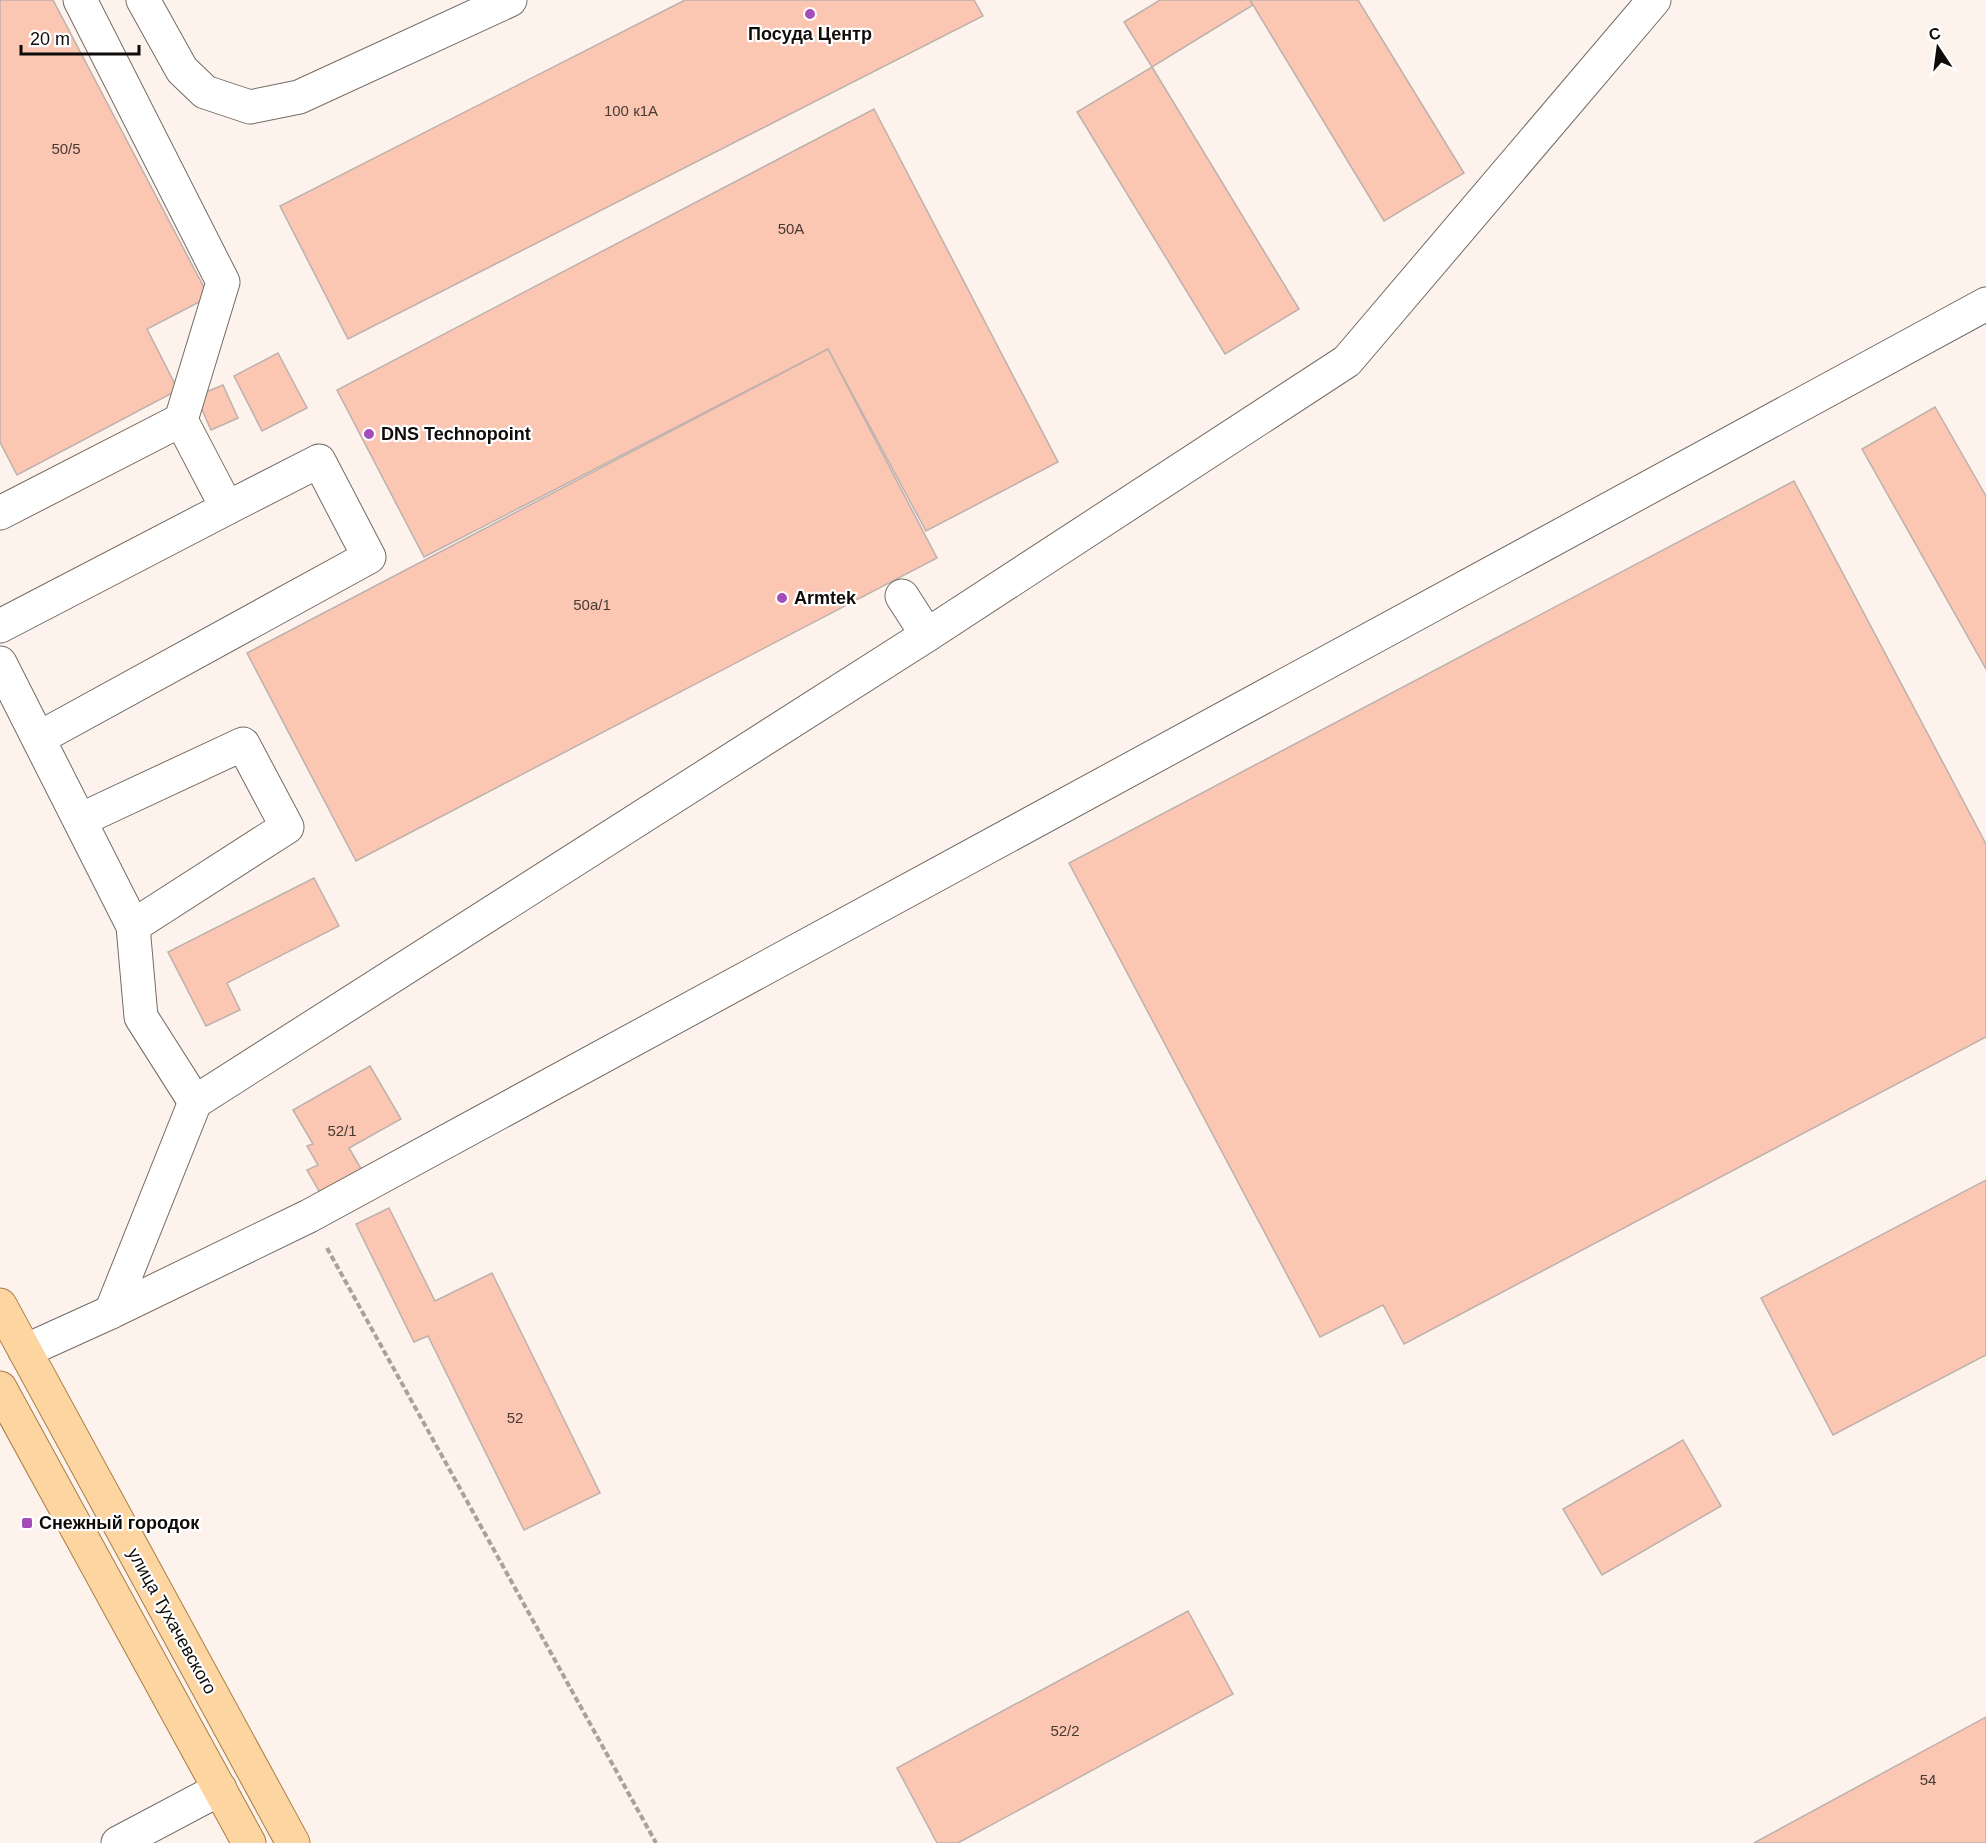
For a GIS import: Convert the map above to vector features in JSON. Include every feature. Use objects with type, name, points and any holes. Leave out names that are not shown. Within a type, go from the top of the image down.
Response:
[{"type":"main road","name":"улица Тухачевского","points":[[0,1305],[292,1843]]},
{"type":"main road","points":[[0,1388],[249,1843]]},
{"type":"lane","points":[[80,0],[223,282],[182,420],[227,508]]},
{"type":"lane","points":[[143,0],[182,70],[205,92],[250,107],[299,97],[510,0]]},
{"type":"lane","points":[[111,1312],[195,1102],[927,635],[1347,361],[1654,0]]},
{"type":"lane","points":[[25,1351],[309,1216],[1986,304]]},
{"type":"lane","points":[[0,513],[182,420]]},
{"type":"lane","points":[[0,626],[319,461],[369,557],[39,738]]},
{"type":"lane","points":[[902,596],[927,635]]},
{"type":"lane","points":[[0,663],[133,926],[141,1017],[195,1102]]},
{"type":"lane","points":[[80,820],[243,744],[287,827],[133,926]]},
{"type":"lane","points":[[118,1843],[220,1789]]},
{"type":"path","points":[[309,1216],[656,1843]]},
{"type":"building","points":[[0,0],[53,0],[209,297],[147,329],[178,390],[17,475],[0,442]]},
{"type":"building","points":[[685,0],[974,0],[983,16],[348,339],[280,206]]},
{"type":"building","points":[[1160,0],[1250,0],[1253,5],[1152,67],[1124,22]]},
{"type":"building","points":[[1250,0],[1358,0],[1464,173],[1384,221]]},
{"type":"building","points":[[1152,67],[1299,309],[1225,354],[1077,112]]},
{"type":"building","points":[[874,109],[1058,462],[926,531],[828,349],[424,557],[337,390]]},
{"type":"building","points":[[828,349],[937,558],[356,861],[247,653]]},
{"type":"building","points":[[278,353],[307,408],[262,431],[234,376]]},
{"type":"building","points":[[223,385],[238,418],[211,430],[196,396]]},
{"type":"building","points":[[1935,407],[1986,496],[1986,669],[1862,449]]},
{"type":"building","points":[[1794,481],[1986,844],[1986,1037],[1404,1344],[1383,1305],[1320,1337],[1069,863]]},
{"type":"building","points":[[314,878],[339,926],[227,983],[240,1010],[206,1026],[168,952]]},
{"type":"building","points":[[370,1066],[401,1119],[349,1148],[363,1172],[322,1196],[307,1170],[318,1165],[307,1146],[313,1144],[293,1110]]},
{"type":"building","points":[[1986,1180],[1986,1355],[1833,1435],[1761,1298]]},
{"type":"building","points":[[389,1208],[435,1301],[492,1273],[600,1493],[524,1530],[428,1336],[414,1342],[356,1224]]},
{"type":"building","points":[[1683,1440],[1721,1506],[1602,1575],[1563,1509]]},
{"type":"building","points":[[1188,1611],[1233,1694],[958,1843],[937,1843],[897,1768]]},
{"type":"building","points":[[1986,1717],[1986,1843],[1754,1843]]},
{"type":"place","name":"Посуда Центр","points":[[810,14]]},
{"type":"place","name":"DNS Technopoint","points":[[369,434]]},
{"type":"place","name":"Armtek","points":[[782,598]]},
{"type":"place","name":"Снежный городок","points":[[27,1523]]}]
